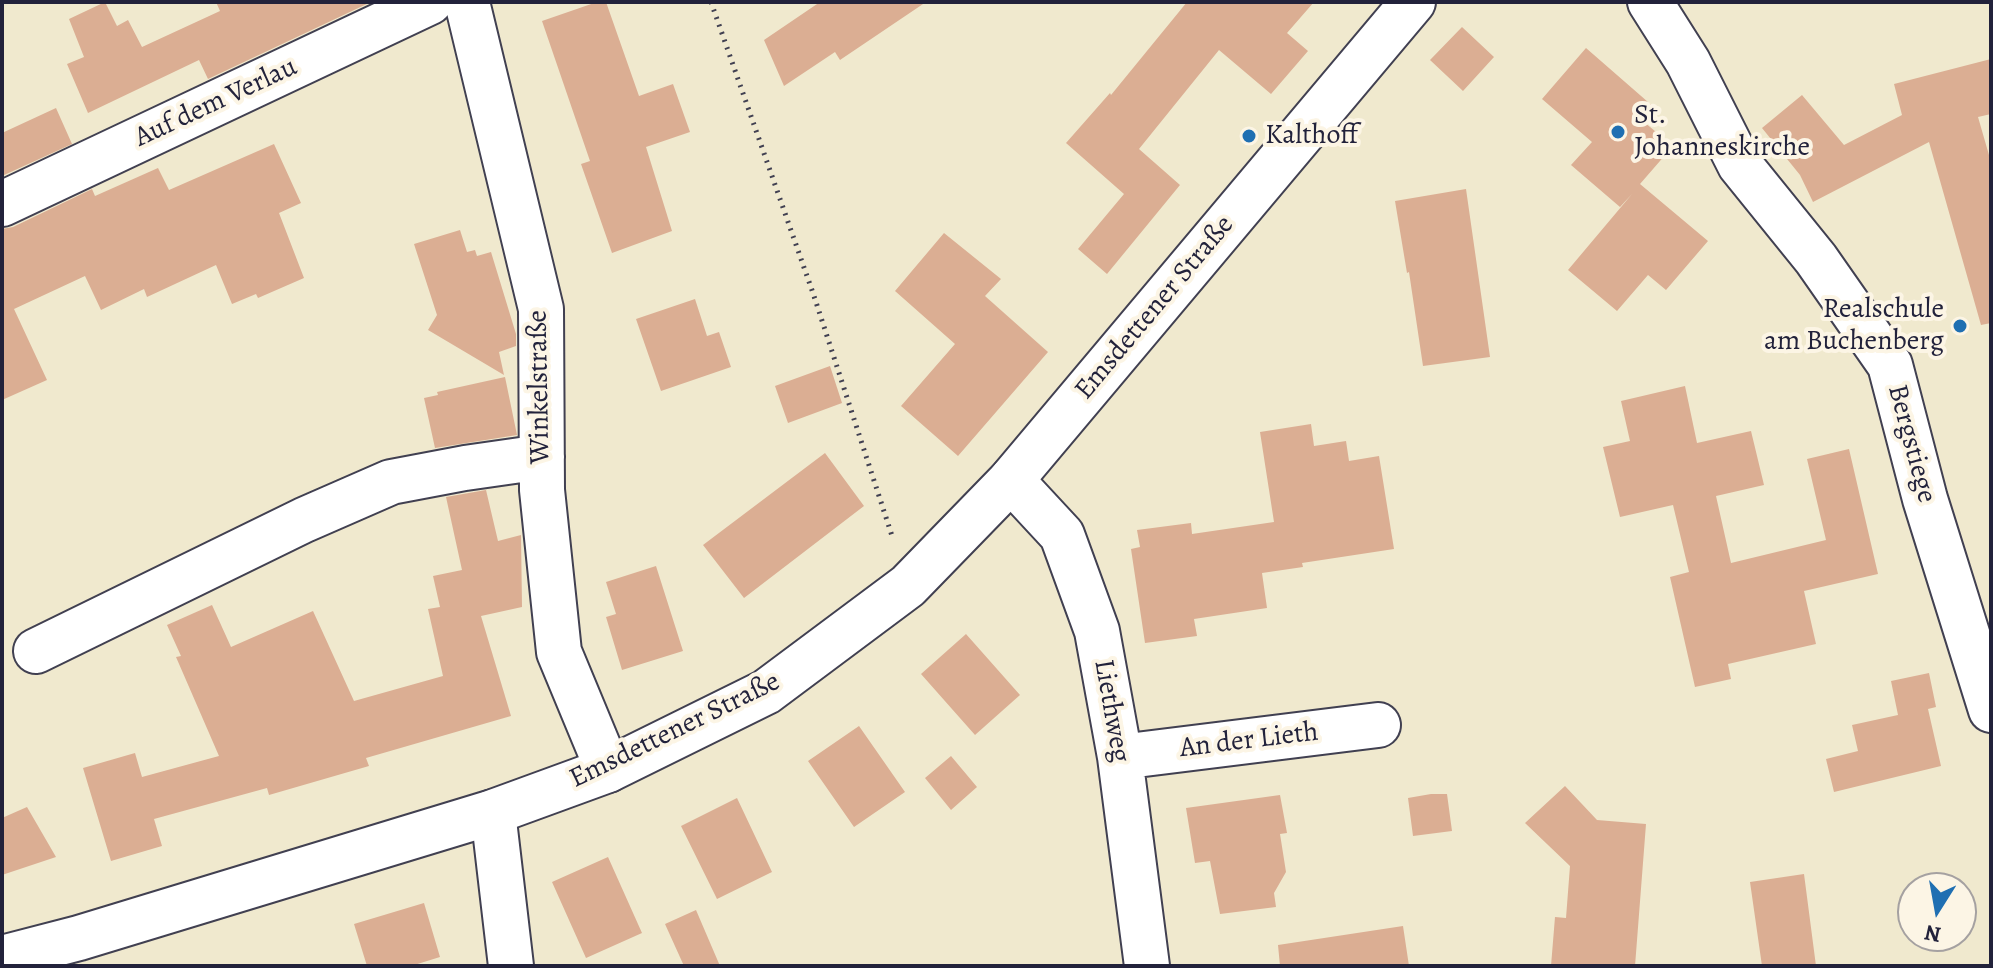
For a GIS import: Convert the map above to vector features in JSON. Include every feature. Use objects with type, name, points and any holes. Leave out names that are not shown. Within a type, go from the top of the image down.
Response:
[{"type":"street","name":"Auf dem Verlau","points":[[2,204],[430,2]]},
{"type":"street","name":"Winkelstraße","points":[[467,2],[541,309],[542,490],[559,652],[608,770]]},
{"type":"street","name":"Emsdettener Straße","points":[[2,958],[79,938],[493,812],[608,770],[766,692],[908,586],[1011,480],[1413,2]]},
{"type":"street","name":"Bergstiege","points":[[1650,2],[1688,62],[1740,165],[1816,259],[1890,365],[1925,499],[1991,710]]},
{"type":"street","points":[[36,651],[304,520],[391,482],[542,457]]},
{"type":"street","name":"Liethweg","points":[[1011,480],[1062,535],[1097,631],[1120,757],[1147,966]]},
{"type":"street","name":"An der Lieth","points":[[1120,757],[1378,725]]},
{"type":"street","points":[[493,812],[511,966]]},
{"type":"path","points":[[711,2],[814,296],[908,586]]},
{"type":"building","points":[[105,2],[117,26],[128,20],[142,47],[220,11],[216,2],[371,2],[208,79],[199,60],[88,113],[67,64],[84,57],[69,19]]},
{"type":"building","points":[[597,2],[606,2],[639,96],[673,84],[690,132],[646,147],[672,231],[612,253],[581,164],[590,161],[542,21]]},
{"type":"building","points":[[820,2],[926,2],[840,60],[835,52],[784,86],[764,40]]},
{"type":"building","points":[[1187,2],[1314,2],[1287,33],[1308,51],[1271,94],[1219,50],[1139,149],[1180,185],[1107,274],[1078,249],[1124,194],[1066,143],[1111,95]]},
{"type":"building","points":[[1462,27],[1494,57],[1463,91],[1430,60]]},
{"type":"building","points":[[1586,48],[1656,109],[1644,122],[1673,146],[1640,184],[1708,241],[1666,290],[1648,275],[1617,311],[1568,270],[1632,194],[1620,207],[1571,165],[1592,142],[1542,99]]},
{"type":"building","points":[[1991,59],[1991,114],[1978,117],[1991,162],[1991,323],[1981,325],[1929,142],[1813,202],[1800,175],[1762,128],[1802,95],[1844,145],[1902,115],[1894,84]]},
{"type":"building","points":[[56,108],[72,144],[2,176],[2,133]]},
{"type":"building","points":[[274,144],[301,203],[279,213],[304,278],[258,298],[256,294],[232,304],[216,265],[147,297],[144,289],[101,310],[85,276],[14,309],[47,380],[2,400],[2,229],[13,227],[92,189],[95,196],[158,168],[169,190]]},
{"type":"building","points":[[1466,189],[1490,357],[1423,366],[1395,201]]},
{"type":"building","points":[[460,230],[467,252],[475,250],[477,256],[491,252],[516,334],[516,346],[499,352],[504,375],[428,330],[437,315],[414,244]]},
{"type":"building","points":[[944,233],[1001,279],[985,296],[1048,352],[958,456],[901,406],[955,344],[895,291]]},
{"type":"building","points":[[695,299],[707,336],[719,332],[731,367],[661,391],[636,319]]},
{"type":"building","points":[[830,366],[842,403],[788,423],[775,386]]},
{"type":"building","points":[[505,377],[517,435],[435,448],[424,398],[438,395],[437,392]]},
{"type":"building","points":[[1685,386],[1697,443],[1751,431],[1764,485],[1716,496],[1731,563],[1826,540],[1807,459],[1849,449],[1878,574],[1804,591],[1816,644],[1728,664],[1731,679],[1695,687],[1670,577],[1689,572],[1673,505],[1620,517],[1603,447],[1630,441],[1621,401]]},
{"type":"building","points":[[1311,424],[1314,446],[1346,441],[1349,461],[1379,456],[1394,549],[1302,563],[1303,567],[1262,573],[1267,608],[1194,619],[1197,636],[1145,643],[1131,549],[1140,547],[1137,530],[1191,523],[1192,534],[1274,522],[1260,432]]},
{"type":"building","points":[[825,453],[864,506],[744,598],[703,545]]},
{"type":"building","points":[[486,490],[498,541],[521,535],[522,607],[481,616],[511,716],[366,758],[369,766],[269,795],[267,788],[154,819],[162,846],[111,861],[83,768],[135,753],[142,777],[219,756],[176,657],[181,656],[167,625],[212,605],[231,647],[313,611],[354,701],[443,676],[428,609],[440,607],[433,576],[462,570],[446,497]]},
{"type":"building","points":[[656,566],[683,651],[622,670],[606,617],[616,614],[606,582]]},
{"type":"building","points":[[966,634],[1020,695],[975,735],[921,674]]},
{"type":"building","points":[[1929,673],[1936,707],[1928,709],[1941,766],[1834,792],[1826,759],[1858,751],[1852,725],[1898,715],[1891,681]]},
{"type":"building","points":[[859,726],[905,792],[854,827],[808,761]]},
{"type":"building","points":[[951,756],[977,787],[951,810],[925,778]]},
{"type":"building","points":[[1565,786],[1597,820],[1646,824],[1635,966],[1551,966],[1555,917],[1566,918],[1570,866],[1525,823]]},
{"type":"building","points":[[1447,794],[1452,831],[1413,836],[1408,798]]},
{"type":"building","points":[[1280,795],[1287,833],[1280,834],[1286,872],[1274,893],[1276,907],[1220,914],[1210,861],[1195,863],[1186,808]]},
{"type":"building","points":[[737,798],[772,872],[717,899],[681,826]]},
{"type":"building","points":[[27,807],[56,857],[2,875],[2,818]]},
{"type":"building","points":[[608,857],[642,933],[586,958],[552,882]]},
{"type":"building","points":[[1804,874],[1816,966],[1762,966],[1750,882]]},
{"type":"building","points":[[424,903],[440,957],[411,966],[367,966],[354,924]]},
{"type":"building","points":[[696,910],[720,966],[684,966],[665,924]]},
{"type":"building","points":[[1403,926],[1409,966],[1280,966],[1278,945]]},
{"type":"place","name":"St. Johanneskirche","points":[[1618,132]]},
{"type":"place","name":"Kalthoff","points":[[1249,136]]},
{"type":"place","name":"Realschule am Buchenberg","points":[[1960,326]]}]
